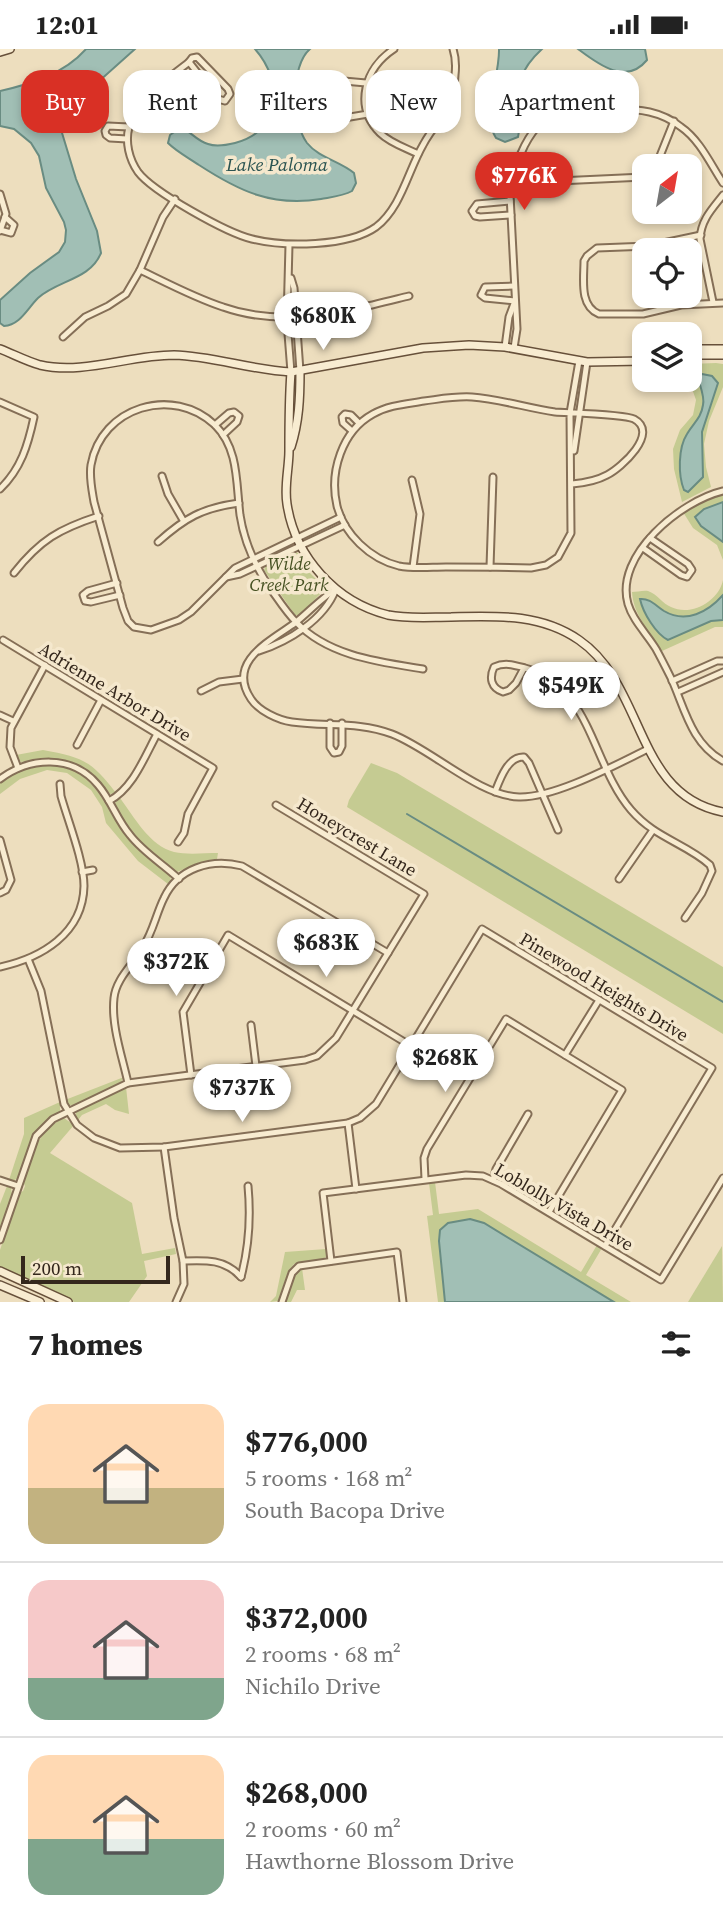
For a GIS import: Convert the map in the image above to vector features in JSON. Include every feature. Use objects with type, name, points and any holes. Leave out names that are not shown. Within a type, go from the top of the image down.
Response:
[{"type":"main road","points":[[0,53],[10,49]]},
{"type":"main road","points":[[0,349],[41,365],[64,367],[172,355],[290,372],[423,348],[469,345],[510,348],[583,362],[632,361]]},
{"type":"main road","points":[[702,349],[723,349]]},
{"type":"main road","points":[[702,355],[723,355]]},
{"type":"main road","points":[[289,451],[297,429],[300,371]]},
{"type":"main road","points":[[290,372],[286,503],[297,538],[319,573],[335,589],[360,605],[389,615],[414,618],[510,615],[558,628],[580,640],[620,684],[648,749],[667,779],[686,797],[709,809],[723,812]]},
{"type":"main road","points":[[0,1271],[68,1302]]},
{"type":"main road","points":[[0,1285],[40,1302]]},
{"type":"street","points":[[373,70],[377,63],[394,49]]},
{"type":"street","points":[[128,133],[132,162],[139,174],[175,199],[235,234],[289,245],[332,241],[371,230],[386,218],[393,208],[423,143],[452,104],[456,62],[453,49]]},
{"type":"street","points":[[179,70],[192,58],[202,59],[228,89],[230,94],[225,101],[218,99],[189,62]]},
{"type":"street","points":[[366,104],[366,83],[344,81],[341,86],[341,114],[344,118],[351,119],[366,115]]},
{"type":"street","points":[[510,348],[517,329],[510,201],[515,169],[541,123],[551,114],[570,109],[645,110],[674,121],[693,138],[723,183]]},
{"type":"street","points":[[661,154],[674,121]]},
{"type":"street","points":[[123,127],[108,126],[105,131],[107,137],[127,139]]},
{"type":"street","points":[[380,133],[418,154]]},
{"type":"street","points":[[515,169],[543,180],[632,178]]},
{"type":"street","points":[[0,194],[6,216],[14,225],[11,233],[0,231],[6,216]]},
{"type":"street","points":[[713,302],[701,229],[709,212],[723,195]]},
{"type":"street","points":[[63,337],[85,317],[125,294],[140,270],[163,217],[175,199]]},
{"type":"street","points":[[510,201],[477,204],[472,211],[474,216],[480,217],[511,215]]},
{"type":"street","points":[[701,235],[649,246],[597,248],[584,261],[587,305],[599,314],[643,314],[681,305],[723,303]]},
{"type":"street","points":[[289,245],[287,317],[290,372]]},
{"type":"street","points":[[140,270],[225,308],[262,317],[342,313],[409,296]]},
{"type":"street","points":[[290,275],[294,288],[300,371]]},
{"type":"street","points":[[514,286],[485,287],[481,295],[485,298],[515,300]]},
{"type":"street","points":[[510,348],[509,317],[515,300]]},
{"type":"street","points":[[572,484],[595,481],[618,469],[635,451],[642,433],[640,425],[634,419],[623,416],[570,413],[489,399],[452,397],[391,407],[372,414],[359,423],[339,456],[335,492],[341,517],[360,545],[372,554],[399,566],[531,568],[546,565],[558,557],[571,533],[570,413],[583,362]]},
{"type":"street","points":[[571,468],[583,362]]},
{"type":"street","points":[[0,402],[34,417],[18,469],[0,489]]},
{"type":"street","points":[[341,517],[253,558],[234,568],[191,612],[178,620],[151,630],[142,630],[128,621],[90,484],[91,466],[96,448],[105,432],[125,414],[141,407],[171,404],[201,414],[215,425],[230,447],[235,461],[244,534],[253,558],[296,622],[337,650],[377,661],[423,669]]},
{"type":"street","points":[[215,425],[229,413],[234,412],[239,416],[237,422],[223,435]]},
{"type":"street","points":[[352,431],[343,423],[342,417],[345,414],[351,415],[359,423]]},
{"type":"street","points":[[162,476],[168,494],[183,520]]},
{"type":"street","points":[[490,567],[493,477]]},
{"type":"street","points":[[412,480],[420,514],[413,567]]},
{"type":"street","points":[[723,491],[688,505],[661,526],[643,548],[631,569],[626,593],[635,619],[655,648],[678,692],[694,733],[702,746],[723,761]]},
{"type":"street","points":[[158,542],[183,520],[213,507],[239,503]]},
{"type":"street","points":[[14,573],[33,551],[61,529],[99,516]]},
{"type":"street","points":[[225,578],[240,574],[345,525]]},
{"type":"street","points":[[643,548],[681,575],[687,577],[692,570],[688,564],[650,538]]},
{"type":"street","points":[[117,583],[88,591],[83,595],[85,601],[90,602],[120,595]]},
{"type":"street","points":[[335,589],[257,651],[245,667],[243,680],[247,693],[255,704],[279,718],[292,722],[342,723],[375,728],[402,738],[495,792],[519,797],[543,794],[648,749]]},
{"type":"street","points":[[257,651],[273,646],[317,617],[331,600],[335,589]]},
{"type":"street","name":"Adrienne Arbor Drive","points":[[3,639],[213,768],[188,814],[184,833],[178,842]]},
{"type":"street","points":[[672,681],[717,661],[723,661]]},
{"type":"street","points":[[524,668],[509,689],[503,692],[495,689],[492,684],[494,667],[510,664],[524,668],[545,675],[566,692],[574,702],[622,798],[653,830],[710,865],[712,871],[685,918]]},
{"type":"street","points":[[18,768],[9,739],[13,721],[45,666]]},
{"type":"street","points":[[678,692],[723,672]]},
{"type":"street","points":[[201,691],[219,682],[243,680]]},
{"type":"street","points":[[77,745],[102,700]]},
{"type":"street","points":[[0,715],[13,721]]},
{"type":"street","points":[[330,723],[330,747],[334,753],[339,752],[342,747],[342,723]]},
{"type":"street","points":[[109,801],[128,786],[157,734]]},
{"type":"street","points":[[495,792],[512,760],[517,756],[524,757],[558,830]]},
{"type":"street","points":[[0,779],[18,768],[43,761],[69,765],[90,776],[131,838],[179,879]]},
{"type":"street","points":[[0,967],[28,959],[55,943],[68,933],[77,918],[82,901],[82,872],[60,784]]},
{"type":"street","name":"Honeycrest Lane","points":[[276,805],[424,894],[388,953]]},
{"type":"street","points":[[619,879],[653,830]]},
{"type":"street","points":[[0,840],[11,880],[10,885],[0,893]]},
{"type":"street","points":[[0,1240],[36,1136],[43,1126],[128,1083],[305,1060],[317,1056],[336,1038],[388,953],[242,866],[208,864],[192,870],[179,879],[163,899],[148,940],[115,991],[118,1035],[128,1083]]},
{"type":"street","points":[[82,872],[93,870]]},
{"type":"street","name":"Pinewood Heights Drive","points":[[411,1046],[482,929],[712,1068],[605,1246]]},
{"type":"street","points":[[28,959],[41,991],[59,1091],[68,1111],[85,1132],[107,1144],[132,1149],[164,1147],[348,1123],[360,1118],[376,1104],[411,1046],[228,935],[183,1012],[191,1075]]},
{"type":"street","points":[[565,1055],[598,1000]]},
{"type":"street","points":[[425,1179],[424,1157],[427,1149],[506,1019],[622,1090],[549,1212]]},
{"type":"street","points":[[251,1025],[256,1066]]},
{"type":"street","points":[[493,1180],[496,1169],[528,1114]]},
{"type":"street","points":[[348,1123],[356,1189]]},
{"type":"street","points":[[164,1147],[183,1261],[184,1284],[176,1302]]},
{"type":"street","name":"Loblolly Vista Drive","points":[[331,1262],[323,1193],[466,1175],[483,1176],[493,1180],[661,1280],[723,1178]]},
{"type":"street","points":[[0,1180],[18,1186]]},
{"type":"street","points":[[183,1261],[207,1260],[225,1264],[241,1277],[251,1218],[248,1186]]},
{"type":"street","points":[[282,1302],[294,1268],[397,1252],[403,1302]]},
{"type":"green space","points":[[702,364],[723,364],[723,387],[709,421],[704,444],[711,487],[682,502],[674,469],[673,449],[680,430],[693,415],[696,400],[693,392],[702,392]]},
{"type":"green space","points":[[723,495],[723,560],[717,545],[693,528],[683,512],[703,501]]},
{"type":"green space","name":"Wilde Creek Park","points":[[293,552],[298,553],[310,573],[324,587],[300,615],[295,615],[264,570],[266,565]]},
{"type":"green space","points":[[723,580],[723,627],[715,627],[662,651],[639,616],[632,592],[648,591],[671,607],[687,610],[710,600]]},
{"type":"green space","points":[[43,750],[85,762],[100,774],[116,793],[110,794],[96,777],[79,766],[51,760],[21,762],[16,755]]},
{"type":"green space","points":[[371,763],[397,773],[723,967],[723,1034],[347,807]]},
{"type":"green space","points":[[40,765],[59,766],[86,779],[95,788],[129,840],[170,875],[171,881],[168,884],[138,861],[106,823],[102,807],[91,790],[67,773],[47,770],[20,779],[0,794],[0,783],[19,771]]},
{"type":"green space","points":[[120,798],[143,830],[157,844],[174,852],[218,853],[217,859],[177,872],[131,832],[116,807],[115,803]]},
{"type":"green space","points":[[124,1077],[121,1082],[74,1105],[69,1105],[65,1100]]},
{"type":"green space","points":[[126,1087],[129,1114],[106,1104],[82,1115],[78,1120],[76,1117],[76,1111]]},
{"type":"green space","points":[[60,1102],[60,1112],[43,1125],[32,1140],[18,1178],[9,1180],[24,1134],[24,1118]]},
{"type":"green space","points":[[64,1118],[74,1125],[50,1153],[132,1203],[142,1254],[175,1248],[176,1254],[144,1261],[147,1276],[129,1302],[74,1302],[0,1268],[0,1250],[19,1193],[25,1186],[23,1182],[33,1153],[47,1129]]},
{"type":"green space","points":[[435,1182],[439,1214],[478,1209],[581,1272],[597,1245],[602,1248],[586,1275],[631,1302],[438,1302],[427,1216],[433,1215],[429,1183]]},
{"type":"green space","points":[[7,1186],[11,1188],[12,1194],[0,1230],[0,1204]]},
{"type":"green space","points":[[722,1246],[723,1302],[688,1302]]},
{"type":"green space","points":[[326,1249],[326,1257],[322,1259],[294,1264],[288,1272],[278,1301],[270,1302],[276,1296],[285,1252]]},
{"type":"green space","points":[[302,1268],[305,1290],[297,1290],[291,1302],[285,1302],[296,1270]]},
{"type":"water","points":[[86,49],[135,49],[109,72],[109,70],[59,70]]},
{"type":"water","name":"Lake Paloma","points":[[255,49],[310,49],[299,70],[268,70]]},
{"type":"water","points":[[499,49],[542,49],[525,70],[497,70]]},
{"type":"water","points":[[578,49],[645,49],[647,60],[633,70],[612,70]]},
{"type":"water","points":[[21,85],[21,133],[62,133],[76,179],[97,231],[101,253],[89,269],[46,292],[19,320],[4,326],[0,323],[0,300],[59,252],[65,242],[66,230],[46,188],[39,156],[31,143],[14,129],[0,126],[0,91]]},
{"type":"water","name":"Lake Paloma","points":[[173,133],[190,133],[204,143],[218,146],[251,137],[256,133],[302,133],[312,148],[354,173],[356,183],[352,191],[337,196],[303,201],[271,199],[228,182],[168,143]]},
{"type":"water","points":[[494,133],[519,133],[518,137],[505,142],[496,138]]},
{"type":"water","points":[[702,374],[712,376],[718,383],[702,432],[703,477],[688,492],[682,484],[681,454],[684,440],[702,410]]},
{"type":"water","points":[[723,502],[723,542],[701,526],[695,517],[704,509]]},
{"type":"water","points":[[723,595],[723,620],[711,621],[668,640],[651,623],[640,599],[650,601],[672,615],[688,616],[711,607]]},
{"type":"water","points":[[470,1219],[484,1223],[614,1302],[445,1302],[440,1230],[448,1223]]},
{"type":"waterway","points":[[407,814],[723,1002]]}]
